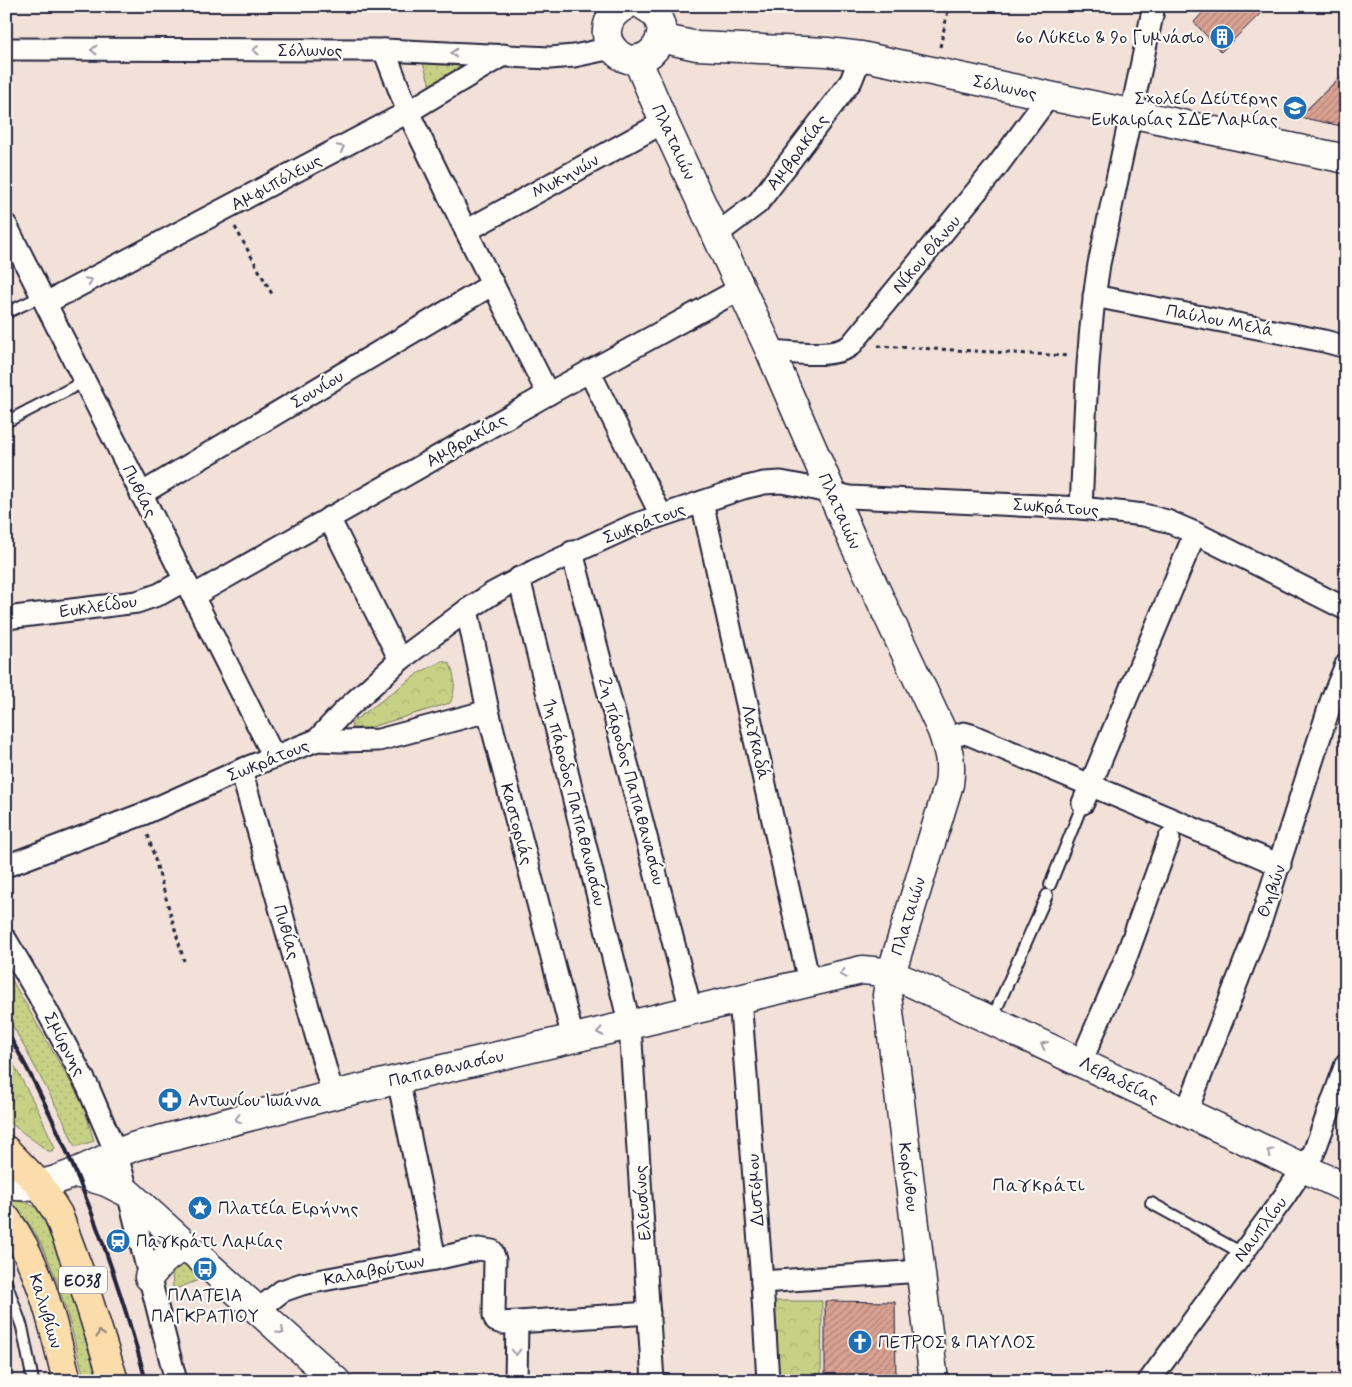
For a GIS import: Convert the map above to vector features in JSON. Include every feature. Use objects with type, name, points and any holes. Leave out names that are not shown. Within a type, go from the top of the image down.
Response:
[{"type":"main road","name":"ΕΟ38","points":[[6,1150],[39,1184],[58,1214],[96,1320],[114,1381]]},
{"type":"main road","name":"Καλυβίων","points":[[6,1218],[20,1240],[43,1292],[67,1381]]},
{"type":"street","points":[[1081,508],[1088,357],[1094,296],[1099,264],[1154,6]]},
{"type":"street","points":[[630,8],[656,16],[660,23],[660,38],[654,51],[649,55],[636,59],[623,57],[612,48],[606,32],[608,23],[630,8]]},
{"type":"street","name":"Σόλωνος","points":[[660,38],[697,46],[827,52],[861,56],[1346,159]]},
{"type":"street","name":"Σόλωνος","points":[[6,49],[384,50],[550,58],[574,56],[612,48]]},
{"type":"street","points":[[384,50],[408,112],[548,394]]},
{"type":"street","name":"Αμφιπόλεως","points":[[44,300],[225,209],[408,112],[502,55]]},
{"type":"street","name":"Αμβρακίας","points":[[717,234],[758,203],[852,81],[861,56]]},
{"type":"street","name":"Πλαταιών","points":[[636,59],[742,288],[851,537],[945,739],[951,760],[949,784],[891,974]]},
{"type":"street","name":"Νίκου Θάνου","points":[[770,351],[834,352],[846,349],[856,340],[998,165],[1049,96]]},
{"type":"street","name":"Μυκηνών","points":[[466,230],[664,122]]},
{"type":"street","name":"Πυθίας","points":[[6,225],[274,757]]},
{"type":"street","name":"Σουνίου","points":[[141,494],[493,284]]},
{"type":"street","name":"Αμβρακίας","points":[[189,588],[329,518],[589,371],[742,288]]},
{"type":"street","name":"Παύλου Μελά","points":[[1094,296],[1324,341],[1346,347]]},
{"type":"street","points":[[589,371],[661,515]]},
{"type":"street","name":"Σωκράτους","points":[[6,866],[142,814],[241,770],[317,740],[344,711],[400,660],[467,610],[519,578],[634,525],[743,488],[774,482],[860,498],[1081,508],[1127,512],[1155,518],[1195,533],[1346,609]]},
{"type":"street","name":"Λαγκαδά","points":[[702,502],[810,982]]},
{"type":"street","points":[[329,518],[400,660]]},
{"type":"street","points":[[1087,794],[1195,533]]},
{"type":"street","name":"2η πάροδος Παπαθανασίου","points":[[572,552],[691,1010]]},
{"type":"street","name":"1η πάροδος Παπαθανασίου","points":[[519,578],[630,1026]]},
{"type":"street","name":"Ευκλείδου","points":[[6,618],[137,602],[160,594],[189,588]]},
{"type":"street","name":"Καστοριάς","points":[[467,610],[488,712],[573,1038]]},
{"type":"street","name":"Θηβών","points":[[1186,1113],[1262,920],[1332,699],[1346,665]]},
{"type":"street","points":[[317,740],[379,740],[488,712]]},
{"type":"street","points":[[945,739],[964,733],[971,735],[1087,794],[1280,864]]},
{"type":"street","name":"Πυθίας","points":[[241,770],[333,1095]]},
{"type":"street","points":[[1081,1062],[1125,960],[1169,839]]},
{"type":"street","name":"Σμύρνης","points":[[6,940],[39,996],[88,1087],[116,1153],[176,1381]]},
{"type":"street","name":"Παπαθανασίου","points":[[6,1186],[39,1184],[76,1173],[116,1153],[174,1135],[398,1079],[630,1026],[858,970],[872,970],[891,974]]},
{"type":"street","name":"Λεβαδείας","points":[[891,974],[1346,1188]]},
{"type":"street","name":"Κορίνθου","points":[[891,974],[888,986],[888,1006],[934,1381]]},
{"type":"street","name":"Διστόμου","points":[[740,998],[768,1381]]},
{"type":"street","name":"Ελευσίνος","points":[[630,1026],[653,1381]]},
{"type":"street","name":"Ναυπλίου","points":[[1149,1381],[1314,1152],[1320,1140],[1346,1064]]},
{"type":"street","name":"Καλαβρύτων","points":[[258,1310],[282,1291],[302,1284],[435,1258],[398,1079]]},
{"type":"street","points":[[76,1173],[106,1182],[128,1194],[336,1381]]},
{"type":"street","points":[[149,1277],[169,1255],[176,1250],[188,1248]]},
{"type":"street","points":[[435,1258],[479,1249],[492,1252],[495,1260],[495,1319],[502,1323],[649,1313]]},
{"type":"street","points":[[762,1282],[921,1271]]},
{"type":"street","points":[[516,1381],[517,1323]]},
{"type":"lane","points":[[6,313],[44,300]]},
{"type":"lane","points":[[6,422],[85,380]]},
{"type":"lane","points":[[991,1020],[1048,890],[1087,794]]},
{"type":"lane","points":[[1151,1203],[1242,1253]]},
{"type":"lane","points":[[6,1282],[10,1302],[22,1327],[34,1381]]},
{"type":"path","points":[[935,72],[949,6]]},
{"type":"path","points":[[225,209],[272,294]]},
{"type":"path","points":[[856,340],[862,344],[873,345],[1088,357]]},
{"type":"path","points":[[142,814],[184,962]]},
{"type":"green space","points":[[423,63],[470,64],[431,88]]},
{"type":"green space","points":[[442,661],[449,663],[454,678],[453,694],[450,703],[368,728],[352,728],[351,723],[419,673]]},
{"type":"green space","points":[[6,970],[83,1104],[94,1141],[75,1147],[65,1123],[6,1013]]},
{"type":"green space","points":[[6,1050],[38,1110],[55,1148],[52,1151],[48,1151],[6,1120]]},
{"type":"green space","points":[[6,1200],[16,1200],[30,1204],[40,1212],[53,1232],[102,1381],[85,1381],[63,1300],[49,1260],[30,1225]]},
{"type":"green space","points":[[181,1257],[209,1276],[173,1290],[172,1269]]},
{"type":"green space","points":[[769,1301],[822,1301],[821,1381],[773,1381]]},
{"type":"building","name":"6ο Λύκειο & 9ο Γυμνάσιο","points":[[1209,6],[1268,6],[1221,52],[1194,22]]},
{"type":"building","points":[[1346,71],[1346,127],[1299,117]]},
{"type":"building","name":"ΠΕΤΡΟΣ & ΠΑΥΛΟΣ","points":[[825,1301],[895,1302],[896,1381],[825,1381]]},
{"type":"railway","points":[[6,1030],[50,1114],[87,1201],[119,1290],[146,1381]]},
{"type":"place","name":"6ο Λύκειο & 9ο Γυμνάσιο","points":[[1222,37]]},
{"type":"place","name":"Σχολείο Δεύτερης Ευκαιρίας ΣΔΕ Λαμίας","points":[[1295,108]]},
{"type":"place","name":"Αντωνίου Ιωάννα","points":[[170,1100]]},
{"type":"place","name":"Πλατεία Ειρήνης","points":[[200,1208]]},
{"type":"place","name":"Παγκράτι Λαμίας","points":[[118,1241]]},
{"type":"place","name":"ΠΛΑΤΕΙΑ ΠΑΓΚΡΑΤΙΟΥ","points":[[205,1269]]},
{"type":"place","name":"ΠΕΤΡΟΣ & ΠΑΥΛΟΣ","points":[[860,1342]]},
{"type":"district","name":"Παγκράτι","points":[[1039,1184]]}]
